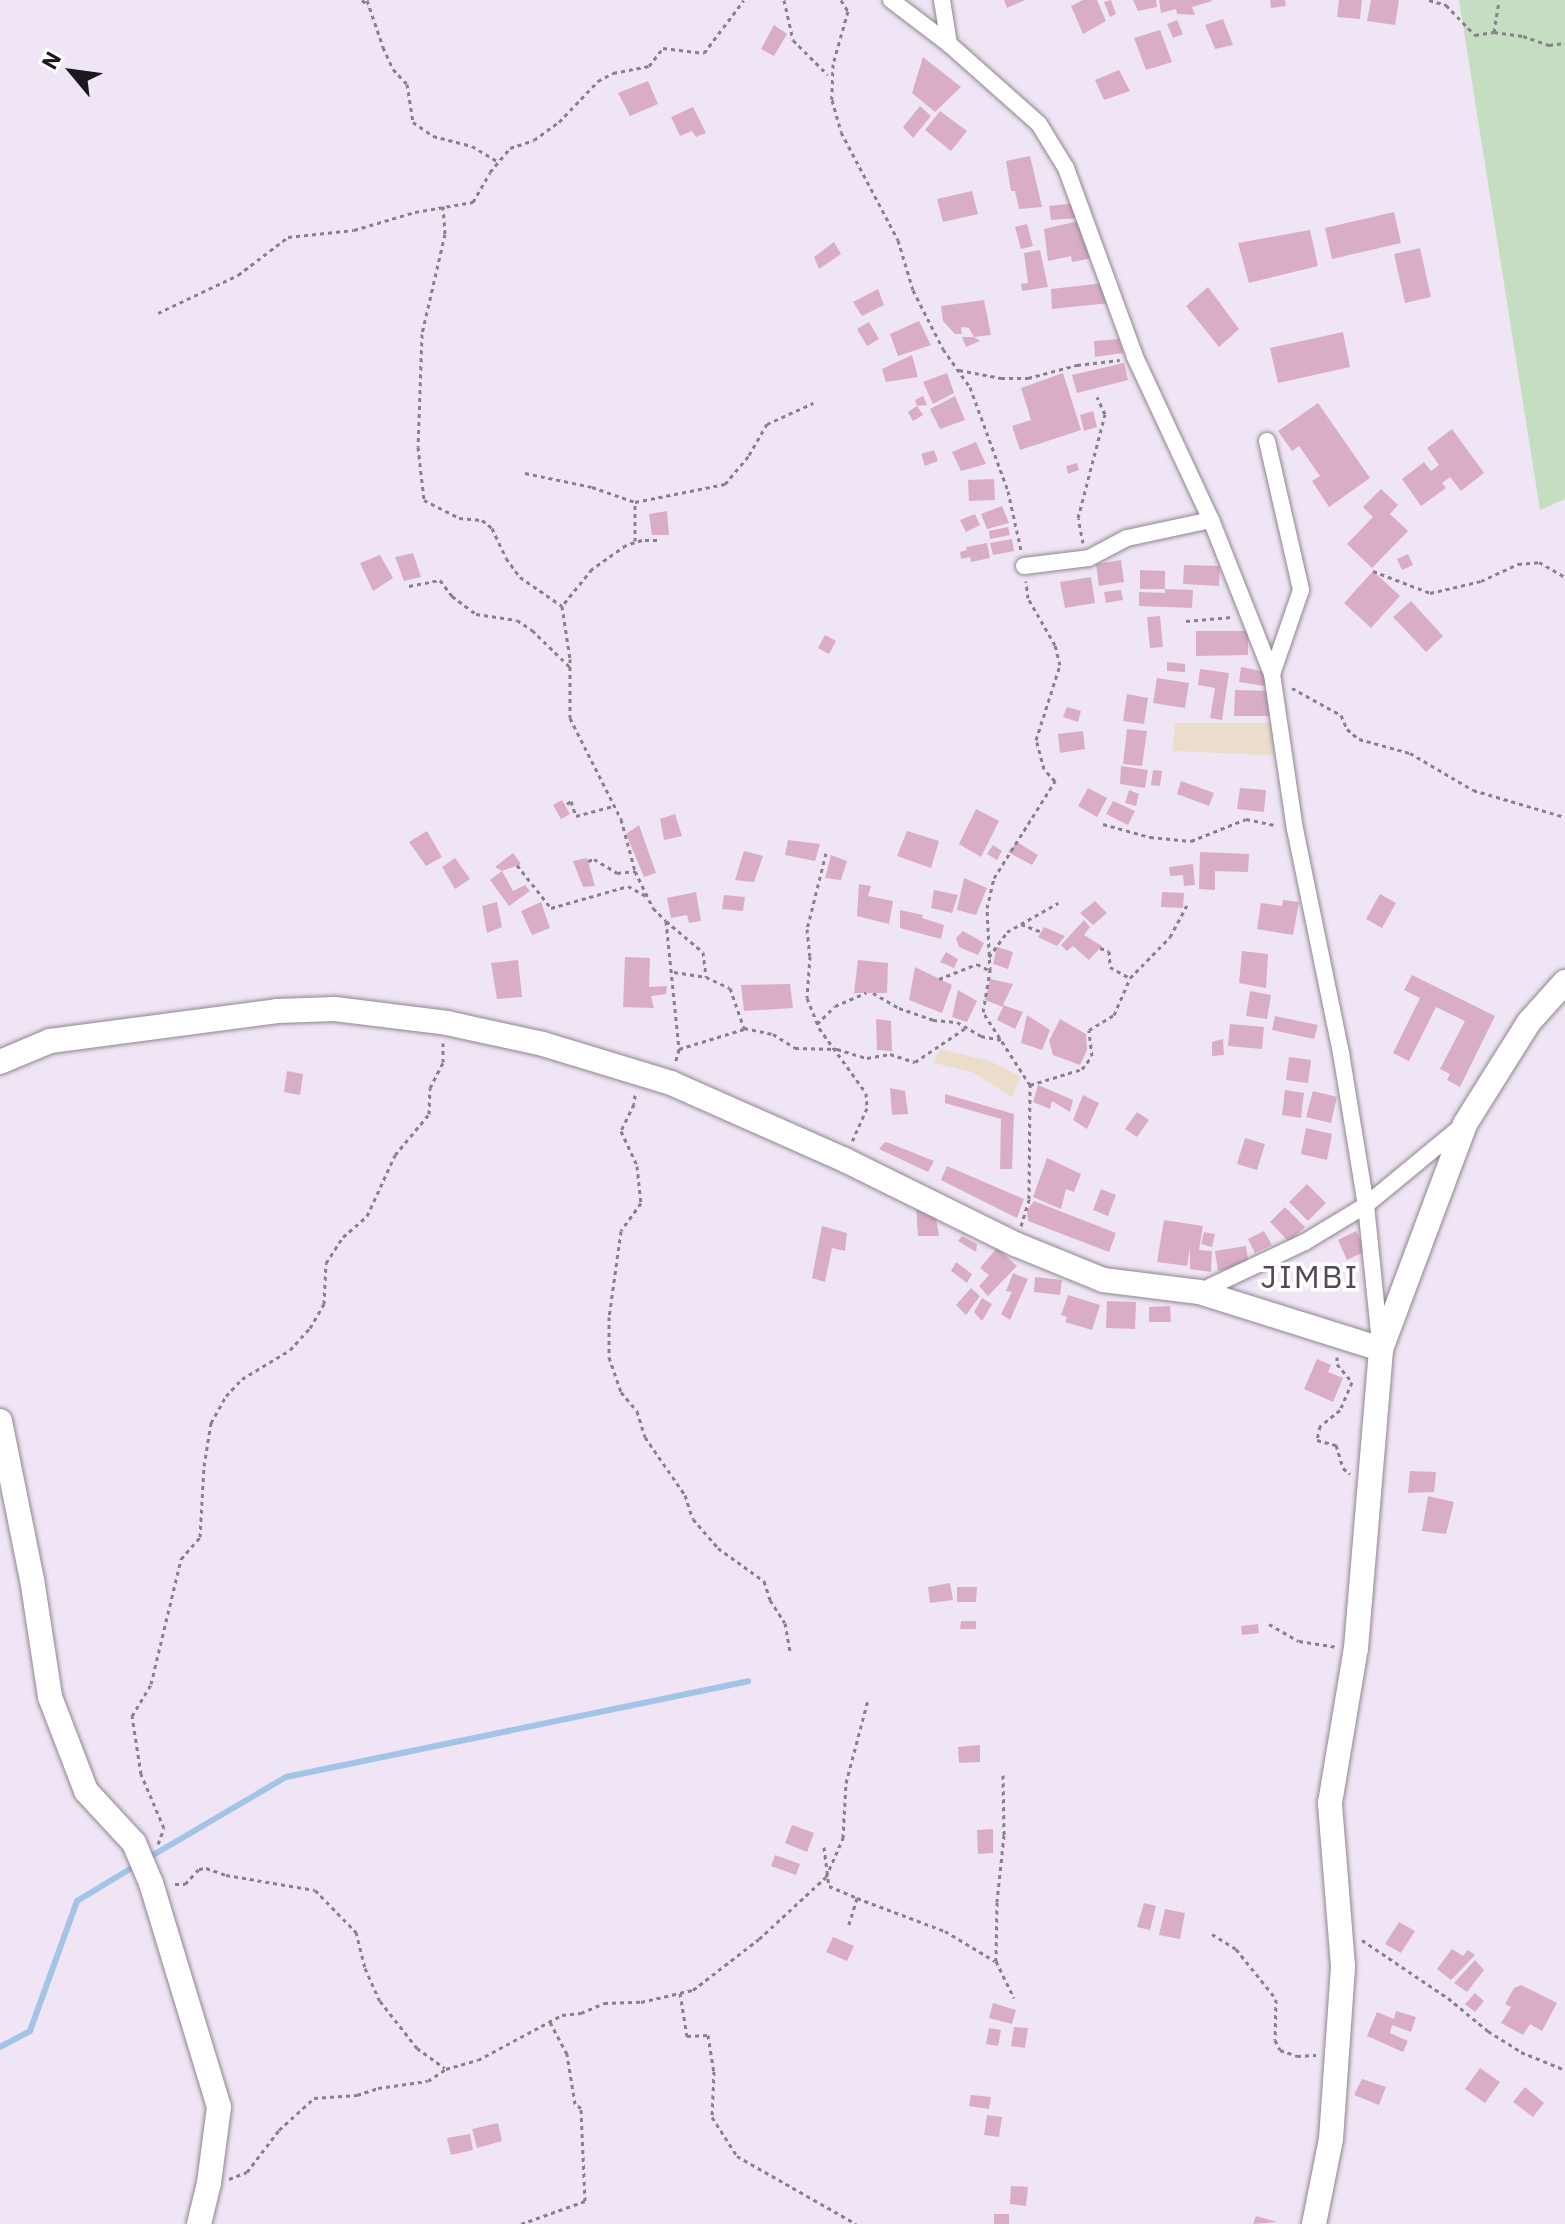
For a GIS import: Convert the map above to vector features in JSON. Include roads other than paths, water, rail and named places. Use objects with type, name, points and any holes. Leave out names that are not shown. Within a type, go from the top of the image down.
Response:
[{"type":"main road","points":[[1314,2224],[1328,2160],[1343,1966],[1330,1803],[1356,1648],[1381,1349],[1465,1124],[1529,1022],[1565,982]]},
{"type":"main road","points":[[0,1062],[50,1041],[277,1011],[335,1009],[447,1023],[543,1044],[671,1083],[845,1160],[1015,1244],[1103,1280],[1199,1292],[1381,1349]]},
{"type":"main road","points":[[0,1421],[32,1579],[50,1697],[86,1791],[134,1843],[151,1883],[219,2107],[209,2183],[199,2224]]},
{"type":"street","points":[[891,0],[949,44],[1039,124],[1066,168],[1135,357],[1211,520],[1272,674],[1295,829],[1341,1053],[1366,1205],[1381,1349]]},
{"type":"street","points":[[942,0],[949,44]]},
{"type":"street","points":[[1267,441],[1301,590],[1272,674]]},
{"type":"street","points":[[1024,566],[1071,563],[1089,558],[1127,538],[1211,520]]},
{"type":"street","points":[[1199,1292],[1305,1242],[1366,1205],[1465,1124]]},
{"type":"waterway","points":[[148,1858],[286,1777],[748,1681]]},
{"type":"waterway","points":[[0,2047],[30,2031],[77,1901],[138,1864]]},
{"type":"district","name":"JIMBI","points":[[1310,1276]]}]
